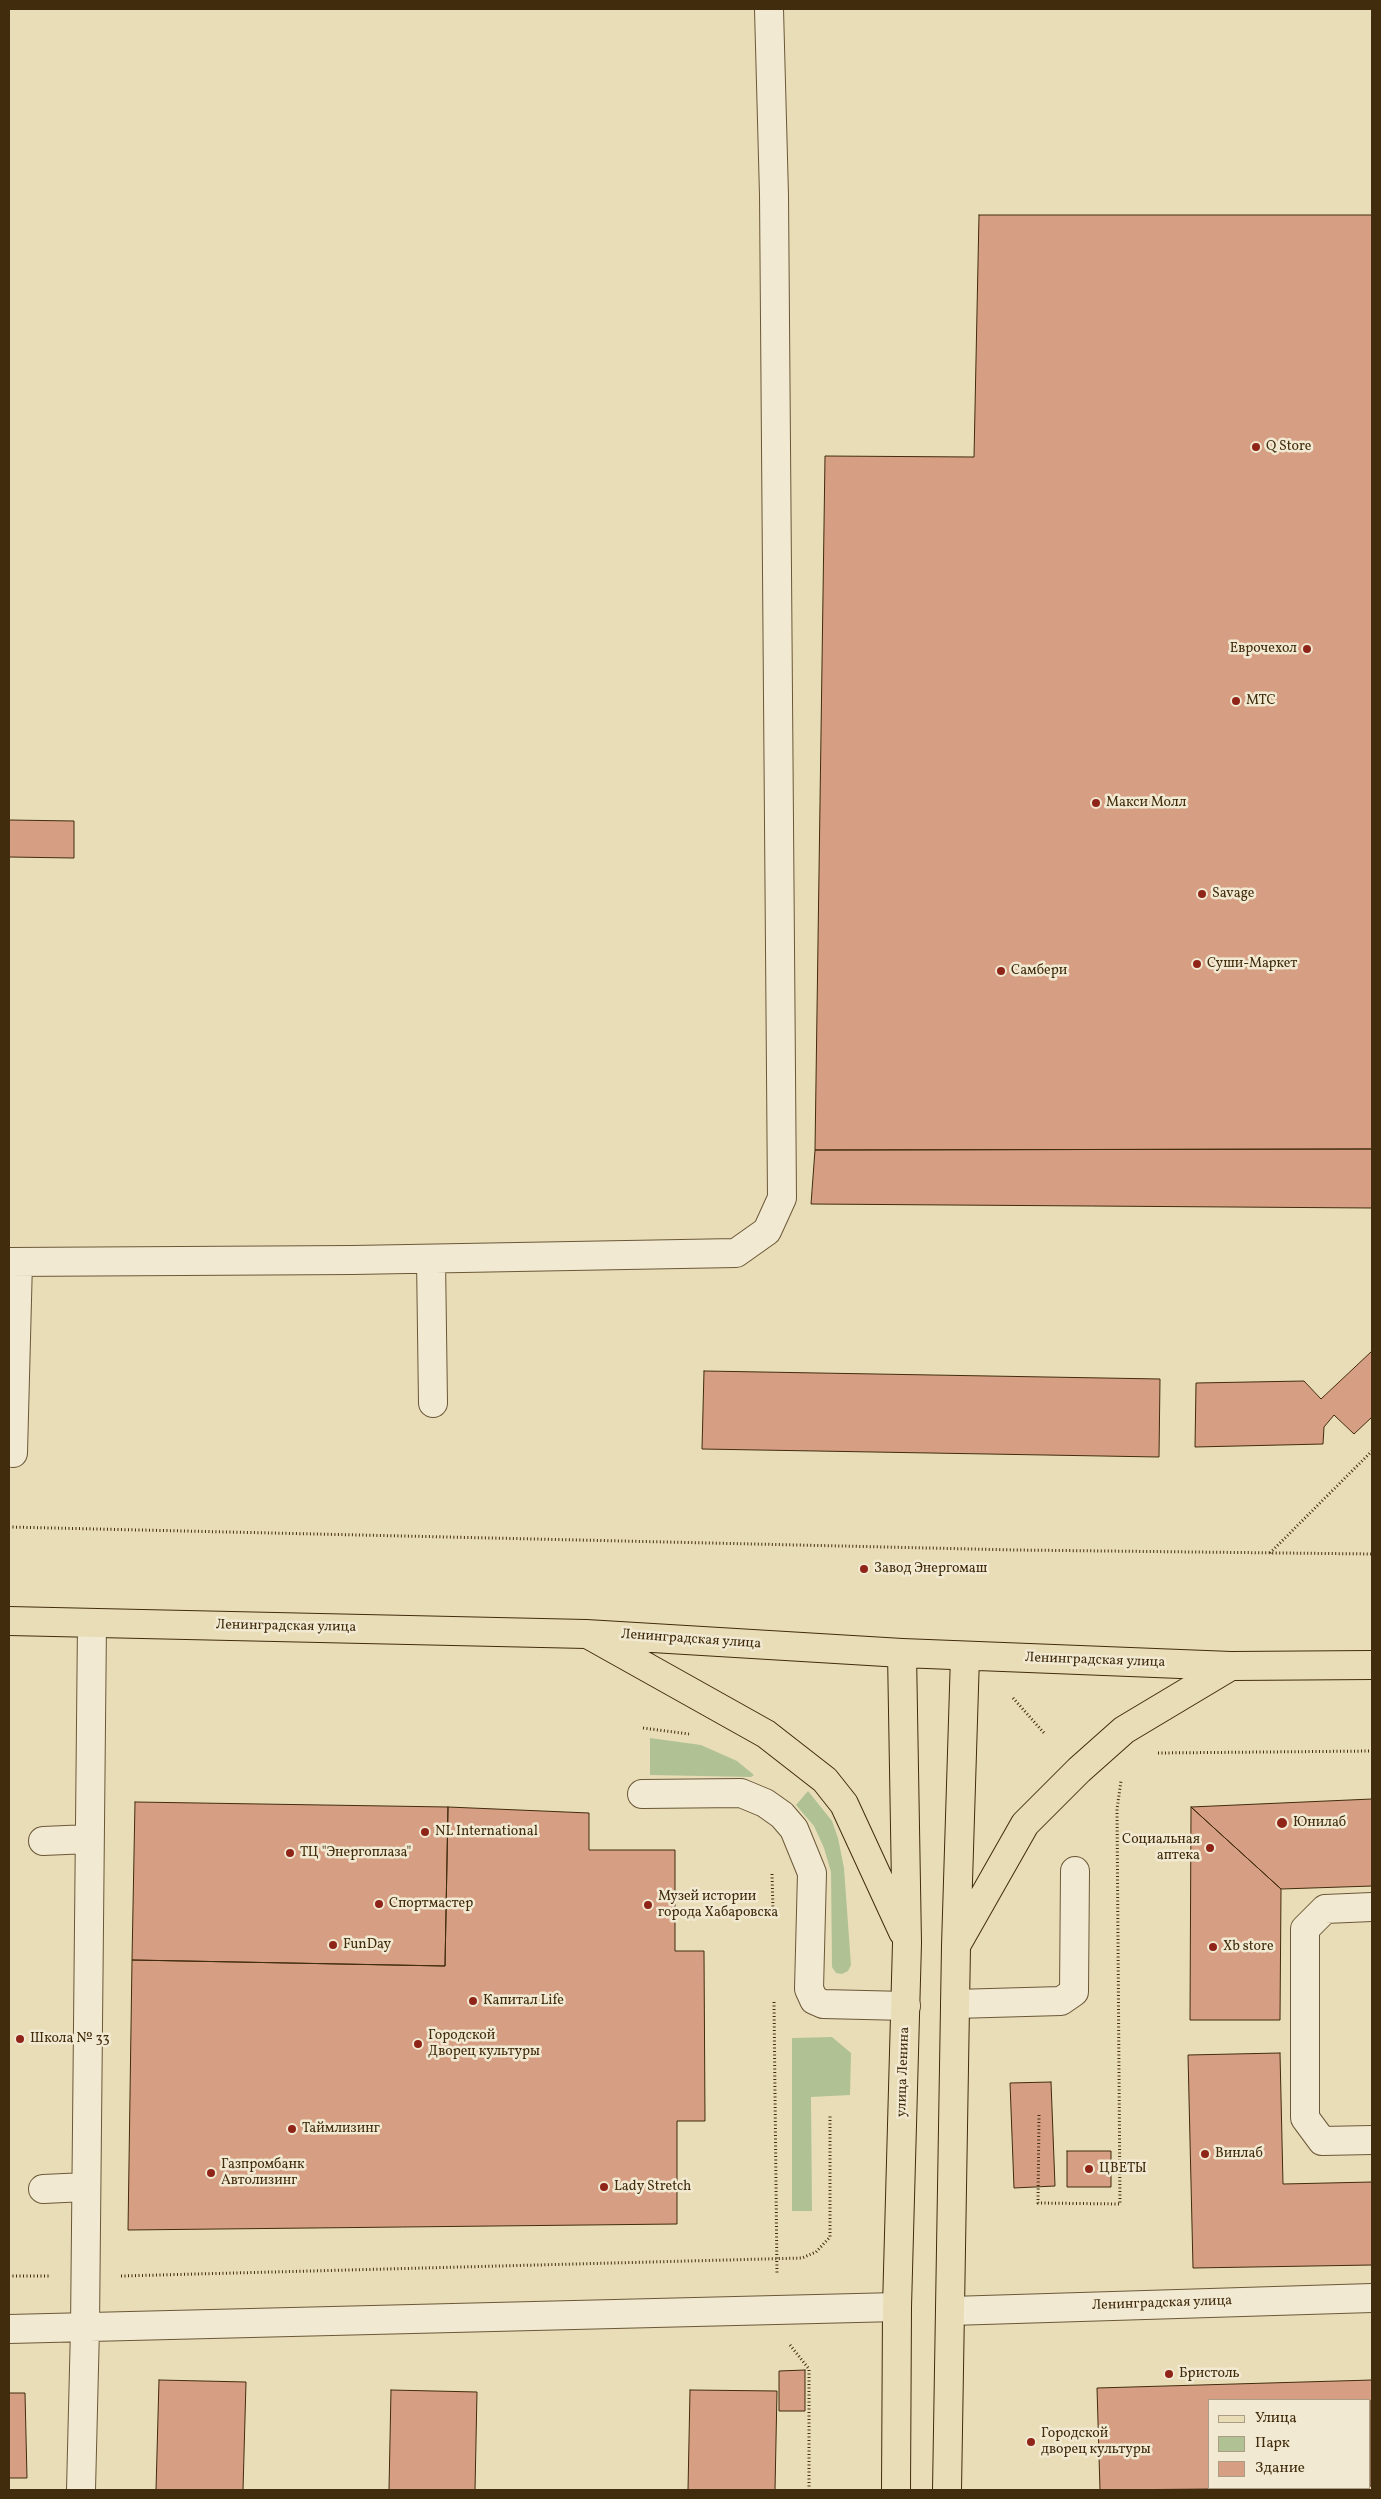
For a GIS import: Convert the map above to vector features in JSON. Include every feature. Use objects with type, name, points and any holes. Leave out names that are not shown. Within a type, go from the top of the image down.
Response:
[{"type":"main road","name":"Ленинградская улица","points":[[14,1619],[92,1623],[586,1634],[902,1653],[1231,1666],[1372,1665]]},
{"type":"main road","points":[[586,1634],[766,1734],[825,1780],[844,1804],[907,1943]]},
{"type":"main road","name":"улица Ленина","points":[[896,2490],[897,2307],[907,1943],[902,1653]]},
{"type":"main road","points":[[947,2490],[956,1946],[965,1656]]},
{"type":"main road","points":[[956,1946],[1025,1824],[1079,1770],[1124,1730],[1231,1666]]},
{"type":"street","points":[[13,1453],[14,1262],[430,1259],[736,1253],[767,1231],[782,1198],[774,205],[770,9]]},
{"type":"street","points":[[430,1259],[433,1403]]},
{"type":"street","points":[[81,2490],[85,2328],[92,1623]]},
{"type":"street","points":[[642,1794],[742,1793],[765,1803],[782,1815],[794,1828],[812,1873],[809,1989],[814,2000],[823,2004],[906,2006]]},
{"type":"street","points":[[44,1841],[89,1839]]},
{"type":"street","points":[[955,2004],[1060,2002],[1074,1992],[1076,1871]]},
{"type":"street","points":[[1372,1908],[1324,1909],[1305,1929],[1305,2118],[1322,2141],[1372,2140]]},
{"type":"street","points":[[43,2189],[86,2187]]},
{"type":"street","name":"Ленинградская улица","points":[[951,2311],[1372,2298]]},
{"type":"street","points":[[9,2329],[897,2307]]},
{"type":"path","points":[[1270,1553],[1372,1451]]},
{"type":"path","points":[[9,1527],[1016,1550],[1372,1554]]},
{"type":"path","points":[[1013,1698],[1045,1734]]},
{"type":"path","points":[[1154,1753],[1372,1751]]},
{"type":"path","points":[[1039,2115],[1038,2203],[1120,2204],[1117,1809],[1122,1772]]},
{"type":"path","points":[[772,1874],[773,1913]]},
{"type":"path","points":[[774,1992],[776,2341],[786,2341],[809,2369],[809,2490]]},
{"type":"path","points":[[9,2276],[85,2277],[802,2258],[816,2252],[830,2237],[830,2114]]},
{"type":"green space","points":[[650,1738],[701,1745],[737,1761],[754,1775],[751,1777],[650,1775]]},
{"type":"green space","points":[[808,1791],[832,1821],[838,1838],[844,1868],[851,1965],[848,1971],[842,1974],[836,1973],[832,1967],[831,1872],[824,1848],[814,1826],[796,1805]]},
{"type":"green space","points":[[832,2037],[851,2053],[850,2095],[811,2097],[812,2211],[792,2211],[792,2038]]},
{"type":"building","name":"Макси Молл","points":[[979,215],[1372,215],[1372,1149],[815,1150],[825,456],[974,457]]},
{"type":"building","points":[[9,820],[74,821],[74,858],[9,857]]},
{"type":"building","points":[[1372,1149],[1372,1208],[811,1204],[815,1150]]},
{"type":"building","points":[[1372,1351],[1372,1417],[1354,1434],[1334,1415],[1324,1427],[1323,1444],[1195,1447],[1196,1383],[1304,1381],[1321,1399]]},
{"type":"building","points":[[704,1371],[1160,1379],[1159,1457],[702,1449]]},
{"type":"building","points":[[1372,1799],[1372,1886],[1281,1889],[1191,1807]]},
{"type":"building","name":"ТЦ \"Энергоплаза\"","points":[[135,1802],[448,1807],[445,1966],[132,1960]]},
{"type":"building","name":"Городской Дворец культуры","points":[[448,1807],[589,1813],[589,1850],[675,1850],[675,1951],[704,1951],[705,2121],[677,2121],[677,2224],[128,2230],[132,1960],[445,1966]]},
{"type":"building","points":[[1191,1807],[1281,1889],[1280,2020],[1190,2020]]},
{"type":"building","points":[[1280,2053],[1283,2184],[1372,2182],[1372,2265],[1193,2268],[1188,2055]]},
{"type":"building","points":[[1051,2082],[1055,2186],[1014,2188],[1010,2083]]},
{"type":"building","name":"ЦВЕТЫ","points":[[1067,2151],[1111,2151],[1111,2187],[1067,2187]]},
{"type":"building","points":[[805,2370],[805,2411],[779,2411],[779,2371]]},
{"type":"building","points":[[159,2380],[246,2382],[243,2490],[156,2490]]},
{"type":"building","points":[[1372,2380],[1372,2486],[1371,2399],[1208,2399],[1208,2489],[1210,2489],[1100,2490],[1097,2388]]},
{"type":"building","points":[[391,2390],[477,2392],[475,2490],[389,2490]]},
{"type":"building","points":[[690,2390],[777,2391],[775,2490],[688,2490]]},
{"type":"building","points":[[9,2393],[25,2393],[27,2478],[9,2478]]},
{"type":"place","name":"Q Store","points":[[1256,447]]},
{"type":"place","name":"Еврочехол","points":[[1307,649]]},
{"type":"place","name":"МТС","points":[[1236,701]]},
{"type":"place","name":"Макси Молл","points":[[1096,803]]},
{"type":"place","name":"Savage","points":[[1202,894]]},
{"type":"place","name":"Суши-Маркет","points":[[1197,964]]},
{"type":"place","name":"Самбери","points":[[1001,971]]},
{"type":"place","name":"Завод Энергомаш","points":[[864,1569]]},
{"type":"place","name":"Юнилаб","points":[[1282,1823]]},
{"type":"place","name":"NL International","points":[[425,1832]]},
{"type":"place","name":"Социальная аптека","points":[[1210,1848]]},
{"type":"place","name":"ТЦ \"Энергоплаза\"","points":[[290,1853]]},
{"type":"place","name":"Спортмастер","points":[[379,1904]]},
{"type":"place","name":"Музей истории города Хабаровска","points":[[648,1905]]},
{"type":"place","name":"FunDay","points":[[333,1945]]},
{"type":"place","name":"Xb store","points":[[1213,1947]]},
{"type":"place","name":"Капитал Life","points":[[473,2001]]},
{"type":"place","name":"Школа № 33","points":[[20,2039]]},
{"type":"place","name":"Городской Дворец культуры","points":[[418,2044]]},
{"type":"place","name":"Таймлизинг","points":[[292,2129]]},
{"type":"place","name":"Винлаб","points":[[1205,2154]]},
{"type":"place","name":"ЦВЕТЫ","points":[[1089,2169]]},
{"type":"place","name":"Газпромбанк Автолизинг","points":[[211,2173]]},
{"type":"place","name":"Lady Stretch","points":[[604,2187]]},
{"type":"place","name":"Бристоль","points":[[1169,2374]]},
{"type":"place","name":"Городской дворец культуры","points":[[1031,2442]]}]
